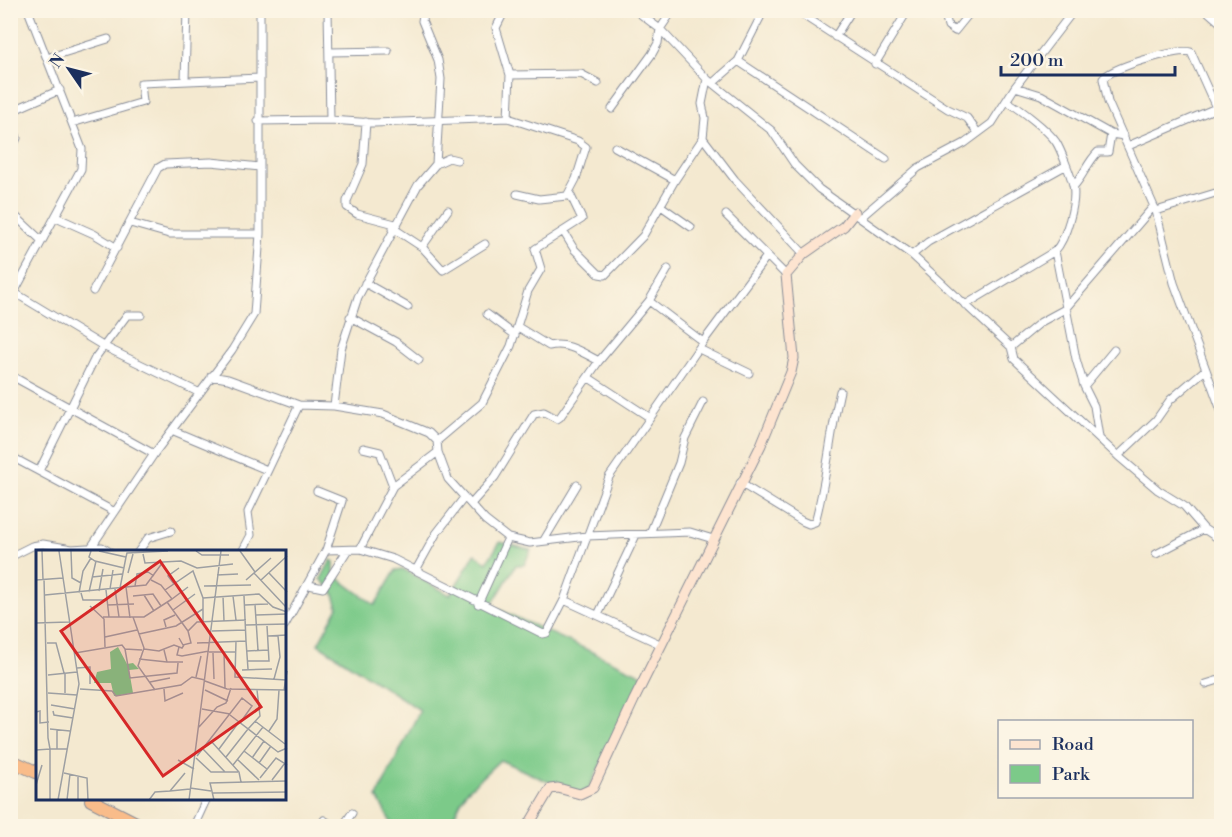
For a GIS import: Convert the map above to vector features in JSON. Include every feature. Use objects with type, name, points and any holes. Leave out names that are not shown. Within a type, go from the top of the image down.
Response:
[{"type":"highway","points":[[14,762],[36,772]]},
{"type":"highway","points":[[99,801],[142,826]]},
{"type":"street","points":[[10,300],[56,217],[83,161],[82,149],[28,10]]},
{"type":"street","points":[[121,10],[164,10]]},
{"type":"street","points":[[185,80],[187,10]]},
{"type":"street","points":[[92,546],[154,454],[174,431],[250,324],[254,314],[260,234],[258,121],[260,10]]},
{"type":"street","points":[[328,10],[330,120]]},
{"type":"street","points":[[424,10],[422,21],[438,60],[441,79],[436,164]]},
{"type":"street","points":[[505,10],[496,28],[510,75],[508,118]]},
{"type":"street","points":[[635,10],[660,29],[710,81],[772,131],[795,165],[819,189],[912,255],[1011,347],[1014,359],[1118,456],[1158,490],[1184,506],[1204,529],[1221,541]]},
{"type":"street","points":[[612,109],[655,49],[660,29],[673,10]]},
{"type":"street","points":[[563,231],[574,249],[594,271],[604,275],[643,236],[675,180],[703,138],[705,118],[702,104],[710,81],[738,61],[764,10]]},
{"type":"street","points":[[795,10],[875,64],[948,109],[967,118],[978,133]]},
{"type":"street","points":[[835,37],[852,10]]},
{"type":"street","points":[[875,64],[908,10]]},
{"type":"street","points":[[944,10],[948,26],[955,31],[972,10]]},
{"type":"street","points":[[786,275],[804,254],[837,232],[918,168],[992,123],[1015,87],[1074,10]]},
{"type":"street","points":[[1206,10],[1221,24]]},
{"type":"street","points":[[47,58],[108,39]]},
{"type":"street","points":[[330,52],[388,51]]},
{"type":"street","points":[[1221,121],[1191,52],[1180,51],[1132,64],[1109,73],[1103,79],[1108,102],[1154,209],[1174,284],[1201,351],[1209,383],[1221,413]]},
{"type":"street","points":[[738,61],[886,159]]},
{"type":"street","points":[[510,75],[581,74],[598,83]]},
{"type":"street","points":[[72,123],[143,102],[141,83],[260,78]]},
{"type":"street","points":[[1015,87],[1041,95],[1112,134],[1124,136]]},
{"type":"street","points":[[10,151],[17,138],[10,117],[14,110],[60,90]]},
{"type":"street","points":[[965,305],[1055,251],[1061,244],[1068,226],[1074,186],[1055,140],[1006,100]]},
{"type":"street","points":[[1128,146],[1216,108]]},
{"type":"street","points":[[258,121],[366,122],[508,118],[584,145],[586,153],[570,194],[559,198],[538,200],[517,194]]},
{"type":"street","points":[[366,122],[363,164],[347,201],[347,207],[357,214],[394,226],[422,247],[443,270],[485,244]]},
{"type":"street","points":[[1074,186],[1084,176],[1085,167],[1098,152],[1108,152],[1112,134]]},
{"type":"street","points":[[703,138],[735,180],[804,254]]},
{"type":"street","points":[[615,147],[675,180]]},
{"type":"street","points":[[334,406],[341,349],[350,317],[365,283],[418,185],[436,164],[449,158],[457,160]]},
{"type":"street","points":[[93,291],[158,168],[165,164],[211,162],[260,167]]},
{"type":"street","points":[[912,255],[928,242],[1065,166]]},
{"type":"street","points":[[1011,347],[1041,322],[1065,309],[1154,209],[1221,191]]},
{"type":"street","points":[[437,441],[482,403],[517,331],[526,297],[541,268],[534,251],[583,217],[570,194]]},
{"type":"street","points":[[661,206],[691,227]]},
{"type":"street","points":[[422,247],[448,210]]},
{"type":"street","points":[[10,211],[42,241]]},
{"type":"street","points":[[528,826],[550,789],[558,788],[580,794],[593,788],[770,424],[793,365],[786,275],[726,215]]},
{"type":"street","points":[[56,217],[94,234],[117,248]]},
{"type":"street","points":[[130,223],[169,234],[260,234]]},
{"type":"street","points":[[1055,251],[1065,309],[1084,386],[1094,406],[1099,437]]},
{"type":"street","points":[[326,550],[360,549],[416,570],[478,604],[543,634],[547,633],[564,600],[606,483],[701,345],[767,256]]},
{"type":"street","points":[[471,504],[495,477],[534,414],[544,412],[557,418],[560,417],[589,378],[599,360],[649,301],[668,269]]},
{"type":"street","points":[[365,283],[408,307]]},
{"type":"street","points":[[15,293],[103,346],[200,393]]},
{"type":"street","points":[[649,301],[701,345],[749,373]]},
{"type":"street","points":[[487,314],[549,346],[561,344],[572,346],[599,360]]},
{"type":"street","points":[[39,471],[103,346],[127,315],[141,315]]},
{"type":"street","points":[[350,317],[396,342],[419,360]]},
{"type":"street","points":[[1084,386],[1113,350]]},
{"type":"street","points":[[222,363],[228,379]]},
{"type":"street","points":[[1118,456],[1156,420],[1170,400],[1205,370]]},
{"type":"street","points":[[10,375],[154,454]]},
{"type":"street","points":[[211,376],[228,379],[299,405],[334,406],[383,414],[419,428],[437,441],[438,452],[448,479],[463,499],[508,538],[530,543],[587,536],[690,532],[713,539]]},
{"type":"street","points":[[589,378],[650,417]]},
{"type":"street","points":[[1193,378],[1209,383]]},
{"type":"street","points":[[740,483],[802,521],[809,524],[815,522],[822,495],[830,434],[840,391]]},
{"type":"street","points":[[650,533],[679,463],[685,438],[703,402]]},
{"type":"street","points":[[243,550],[251,535],[248,512],[299,405]]},
{"type":"street","points":[[174,431],[267,470]]},
{"type":"street","points":[[363,448],[380,452],[393,486]]},
{"type":"street","points":[[360,549],[393,486],[438,452]]},
{"type":"street","points":[[11,457],[115,512]]},
{"type":"street","points":[[544,540],[577,485]]},
{"type":"street","points":[[286,624],[326,550],[342,501],[317,491]]},
{"type":"street","points":[[416,570],[436,534],[463,499]]},
{"type":"street","points":[[1156,555],[1162,549],[1204,529]]},
{"type":"street","points":[[139,550],[148,538],[171,531]]},
{"type":"street","points":[[598,615],[636,535]]},
{"type":"street","points":[[478,604],[508,538]]},
{"type":"street","points":[[10,557],[32,546],[43,544],[72,549],[92,546],[107,550]]},
{"type":"street","points":[[309,585],[323,588],[347,551]]},
{"type":"street","points":[[564,600],[662,645]]},
{"type":"street","points":[[1206,684],[1221,679]]},
{"type":"street","points":[[10,779],[14,762]]},
{"type":"street","points":[[194,826],[206,801]]},
{"type":"street","points":[[343,826],[352,813]]},
{"type":"street","points":[[320,826],[324,820],[334,826]]},
{"type":"green space","points":[[500,542],[531,550],[524,565],[516,565],[491,606],[645,676],[584,798],[500,760],[465,793],[449,826],[393,826],[377,797],[420,710],[318,644],[338,607],[333,592],[321,579],[331,560],[334,562],[334,575],[375,605],[396,570],[403,569],[450,595],[475,554],[487,562]]}]
